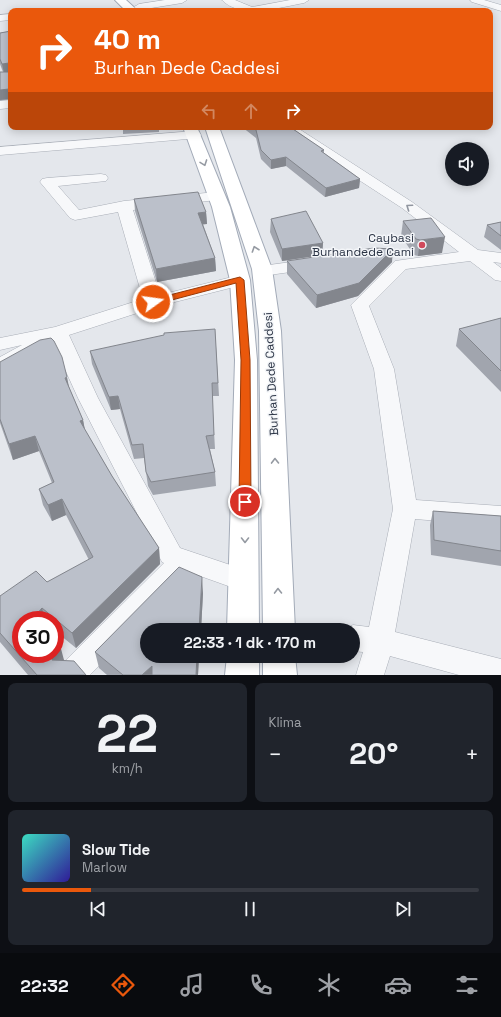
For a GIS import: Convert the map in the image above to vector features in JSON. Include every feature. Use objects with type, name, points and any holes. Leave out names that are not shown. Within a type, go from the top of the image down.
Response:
[{"type":"main road","points":[[120,0],[137,7]]},
{"type":"main road","name":"Burhan Dede Caddesi","points":[[199,130],[216,196],[251,275],[246,360],[245,581],[243,623]]},
{"type":"main road","name":"Burhan Dede Caddesi","points":[[199,130],[270,331],[281,623]]},
{"type":"main road","points":[[242,663],[242,675]]},
{"type":"main road","name":"Burhan Dede Caddesi","points":[[280,675],[281,663]]},
{"type":"street","points":[[137,7],[182,0]]},
{"type":"street","points":[[227,0],[242,8]]},
{"type":"street","points":[[263,8],[304,0]]},
{"type":"street","points":[[475,0],[501,8]]},
{"type":"street","points":[[0,151],[199,130]]},
{"type":"street","points":[[292,130],[406,205],[501,276]]},
{"type":"street","points":[[101,178],[47,182],[75,215],[124,206],[216,196]]},
{"type":"street","points":[[124,206],[153,302]]},
{"type":"street","points":[[389,254],[399,255],[416,263]]},
{"type":"street","points":[[370,675],[380,641],[405,509],[384,369],[360,305],[400,265],[474,255],[501,258]]},
{"type":"street","points":[[0,344],[49,333],[251,275],[325,262]]},
{"type":"street","points":[[0,366],[49,333]]},
{"type":"street","points":[[49,333],[88,398],[171,555],[245,581]]},
{"type":"street","points":[[405,509],[501,516]]},
{"type":"street","points":[[71,675],[184,560]]},
{"type":"street","points":[[360,639],[380,641],[501,673]]},
{"type":"building","points":[[8,32],[8,63],[2,64],[0,59],[0,33]]},
{"type":"building","points":[[0,72],[8,72],[8,89],[0,90]]},
{"type":"building","points":[[256,130],[294,130],[324,150],[321,151],[360,179],[326,188],[286,157],[271,160],[261,150]]},
{"type":"building","points":[[198,192],[206,212],[198,213],[215,258],[156,269],[134,199]]},
{"type":"building","points":[[306,211],[323,243],[282,249],[271,219]]},
{"type":"building","points":[[431,218],[445,237],[420,240],[416,239],[403,221]]},
{"type":"building","points":[[501,222],[501,236],[487,225]]},
{"type":"building","points":[[374,248],[393,249],[359,283],[317,295],[287,261]]},
{"type":"building","points":[[501,318],[501,371],[459,329]]},
{"type":"building","points":[[215,329],[218,383],[212,383],[214,435],[206,436],[215,472],[151,482],[146,472],[143,444],[132,445],[118,396],[109,397],[90,351],[164,335],[164,333]]},
{"type":"building","points":[[51,338],[54,341],[62,357],[67,377],[65,378],[83,420],[80,421],[112,476],[159,548],[72,633],[64,626],[64,611],[46,611],[42,608],[39,611],[12,611],[12,647],[0,633],[0,596],[36,571],[47,582],[93,557],[62,499],[48,505],[39,489],[54,482],[35,436],[9,444],[0,419],[0,362],[40,340]]},
{"type":"building","points":[[433,511],[501,516],[501,551],[434,540]]},
{"type":"building","points":[[179,567],[202,577],[199,623],[140,623],[140,663],[197,663],[196,675],[152,675],[152,666],[142,675],[123,675],[95,652]]},
{"type":"building","points":[[64,661],[74,661],[86,675],[37,675],[26,663],[64,663]]},
{"type":"place","name":"Caybasi Burhandede Cami","points":[[422,245]]},
{"type":"route","points":[[153,302],[240,280],[246,360],[245,502]]}]
